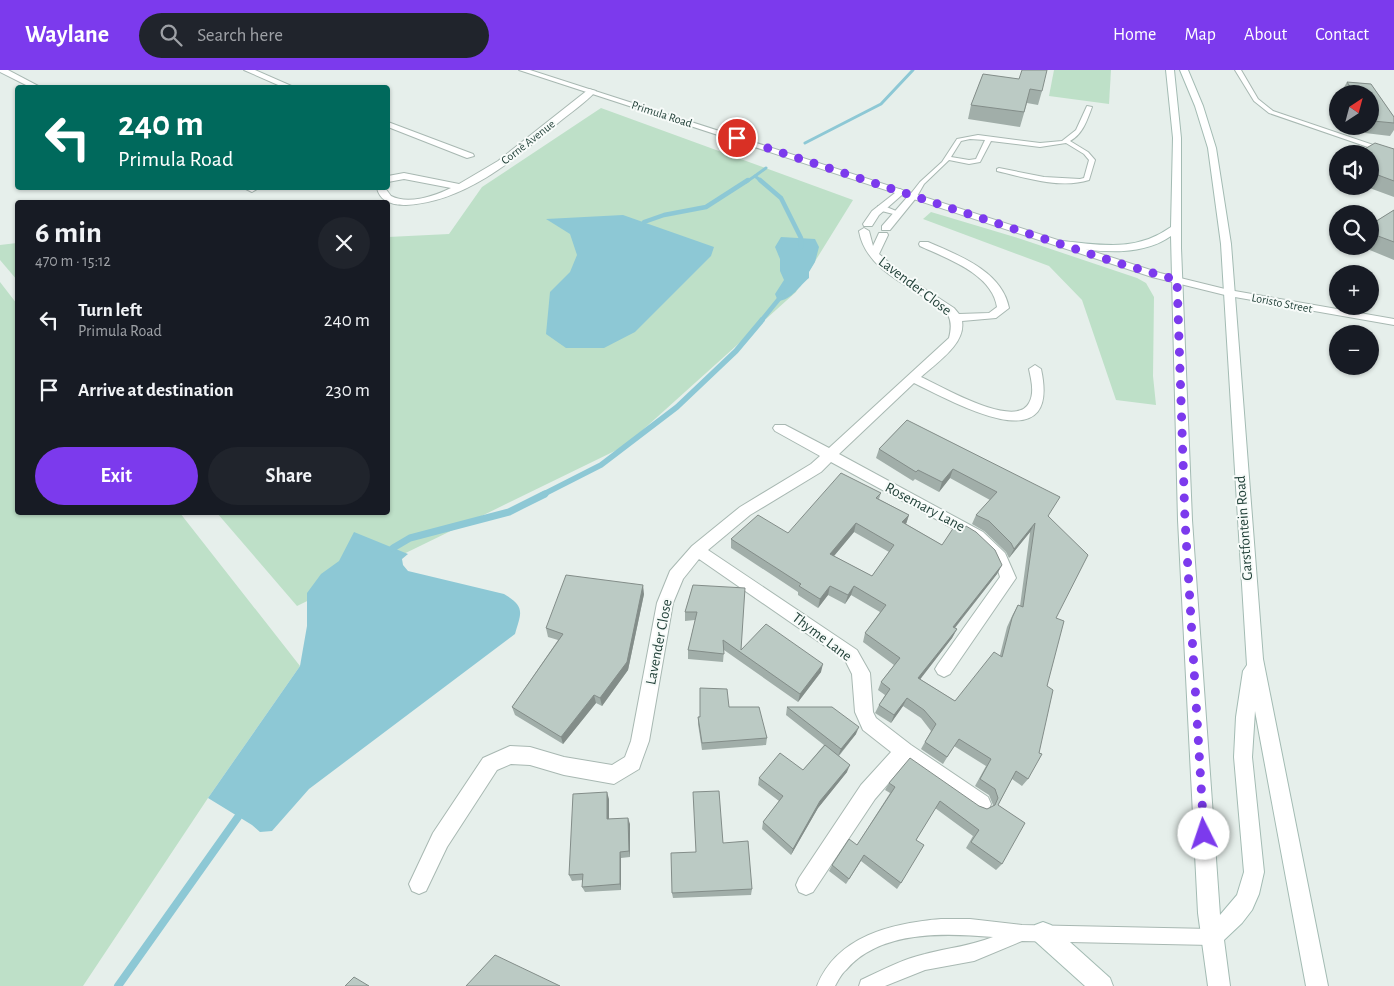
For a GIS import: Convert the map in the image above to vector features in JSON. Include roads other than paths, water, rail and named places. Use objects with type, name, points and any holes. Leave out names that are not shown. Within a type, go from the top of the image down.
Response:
[{"type":"street","points":[[2,70],[33,85]]},
{"type":"street","points":[[248,70],[286,85]]},
{"type":"street","name":"Primula Road","points":[[523,70],[1062,244],[1177,280],[1229,293]]},
{"type":"street","points":[[1170,70],[1177,138],[1177,280],[1185,520],[1211,937],[1219,986]]},
{"type":"street","name":"Garstfontein Road","points":[[1184,70],[1199,106],[1212,148],[1226,244],[1254,659],[1317,986]]},
{"type":"street","name":"Cornè Avenue","points":[[382,190],[387,199],[412,203],[432,200],[460,187],[503,161],[592,91]]},
{"type":"street","points":[[390,125],[470,156]]},
{"type":"street","points":[[390,179],[404,176],[460,187]]},
{"type":"street","name":"Lavender Close","points":[[419,884],[440,840],[490,764],[510,755],[530,756],[564,766],[614,775],[632,762],[640,741],[665,603],[676,576],[697,550],[745,511],[816,468],[954,339],[957,331],[956,318],[942,303],[889,269],[865,243],[866,227],[880,208],[900,192]]},
{"type":"street","name":"Lavender Close","points":[[874,254],[885,231],[897,213],[913,196]]},
{"type":"street","points":[[1062,244],[1105,248],[1145,245],[1158,240],[1176,228]]},
{"type":"street","points":[[924,244],[956,258],[987,279],[1000,294],[1004,302],[1003,308],[992,316],[956,318]]},
{"type":"street","name":"Loristo Street","points":[[1229,293],[1394,322]]},
{"type":"street","points":[[913,378],[995,414],[1017,417],[1026,414],[1034,407],[1037,400],[1038,388],[1035,369]]},
{"type":"street","name":"Rosemary Lane","points":[[780,428],[984,540],[1008,571],[1006,584],[944,669]]},
{"type":"street","name":"Thyme Lane","points":[[697,550],[851,655],[860,673],[864,712],[869,724],[904,751],[981,804]]},
{"type":"street","points":[[1211,937],[1244,908],[1251,890],[1253,864],[1243,757],[1245,717],[1254,659]]},
{"type":"street","points":[[806,885],[868,792],[904,751]]},
{"type":"street","points":[[1033,933],[1102,986]]},
{"type":"lane","points":[[1238,70],[1256,100],[1271,112],[1394,154]]},
{"type":"lane","points":[[913,196],[922,183],[948,158],[959,140],[970,137],[989,138],[1042,145],[1066,141],[1077,133],[1090,107]]},
{"type":"lane","points":[[948,158],[969,162],[978,161],[989,138]]},
{"type":"lane","points":[[999,170],[1067,181],[1083,181],[1087,179],[1092,160],[1086,153],[1066,141]]},
{"type":"lane","points":[[900,192],[922,183]]},
{"type":"lane","points":[[880,208],[897,213]]},
{"type":"lane","points":[[825,986],[844,960],[868,942],[894,932],[931,928],[972,927],[1033,933],[1211,937]]},
{"type":"lane","points":[[867,986],[893,973],[925,962],[974,953],[1033,933]]},
{"type":"water","points":[[623,215],[714,247],[711,256],[635,332],[604,348],[566,348],[546,334],[550,292],[570,272],[577,255],[570,234],[546,219]]},
{"type":"water","points":[[781,237],[815,239],[819,247],[815,262],[809,272],[809,278],[787,298],[778,301],[775,294],[784,280],[780,271],[780,259],[775,247]]},
{"type":"water","points":[[354,532],[408,554],[402,559],[403,565],[408,571],[504,594],[519,607],[520,616],[515,634],[309,789],[272,831],[260,832],[208,798],[300,666],[307,626],[307,593],[321,574],[339,561]]},
{"type":"waterway","points":[[805,143],[881,104],[913,70]]},
{"type":"waterway","points":[[755,176],[766,168]]},
{"type":"waterway","points":[[746,182],[755,176]]},
{"type":"waterway","points":[[755,176],[762,182]]},
{"type":"waterway","points":[[644,222],[664,215],[706,207],[748,180]]},
{"type":"waterway","points":[[760,180],[781,198],[801,238],[801,247]]},
{"type":"waterway","points":[[761,321],[783,294]]},
{"type":"waterway","points":[[542,495],[601,465],[677,407],[736,351],[762,320]]},
{"type":"waterway","points":[[393,548],[410,538],[509,512],[545,494]]},
{"type":"waterway","points":[[118,986],[238,817]]}]
